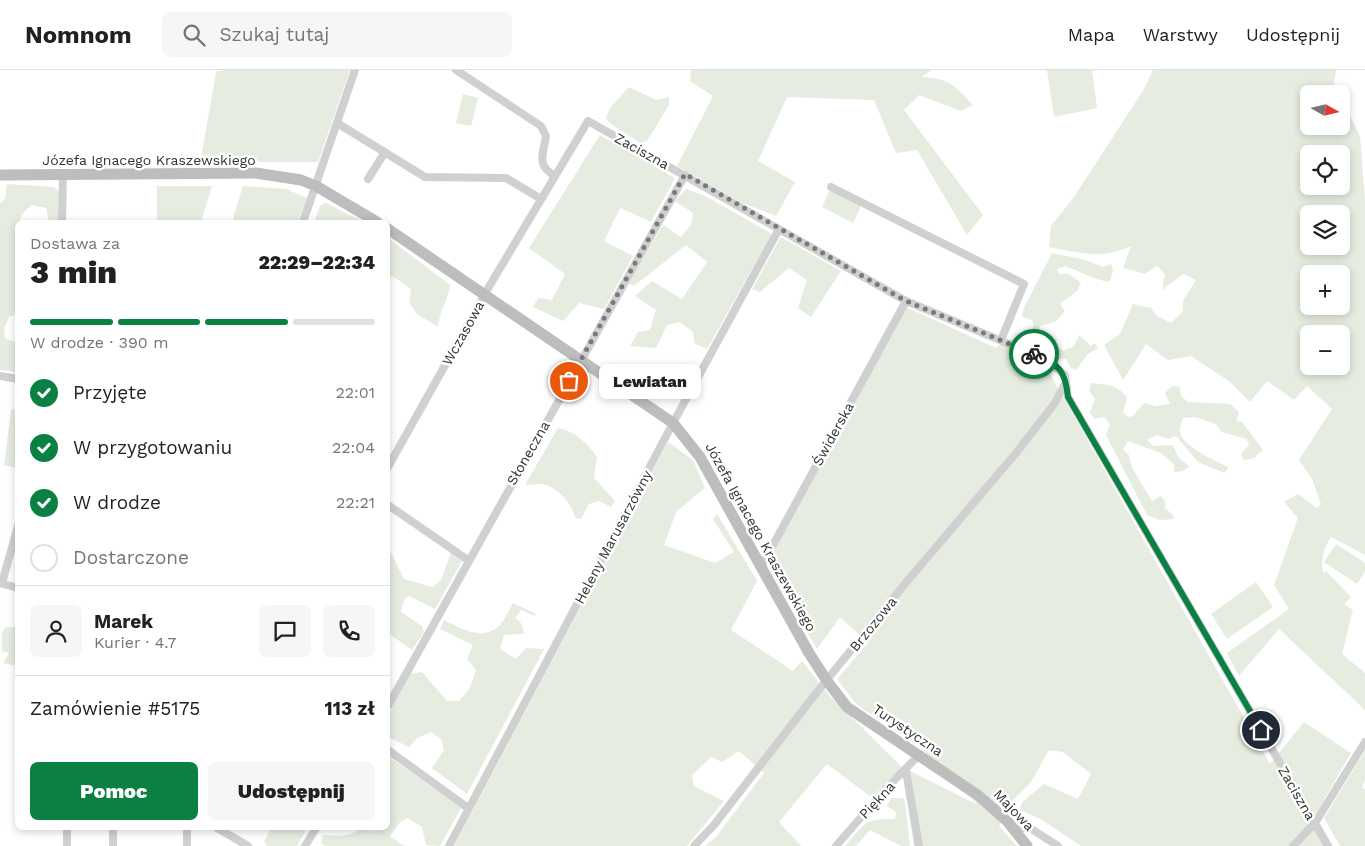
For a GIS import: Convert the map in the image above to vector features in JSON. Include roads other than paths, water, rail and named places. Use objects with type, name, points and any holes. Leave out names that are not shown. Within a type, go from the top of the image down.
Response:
[{"type":"street","points":[[304,220],[355,70]]},
{"type":"street","points":[[456,70],[541,126],[546,136],[542,162],[545,169],[553,175]]},
{"type":"street","name":"Wczasowa","points":[[390,463],[539,198],[588,121]]},
{"type":"street","name":"Zaciszna","points":[[588,121],[685,174],[906,301],[1045,359],[1066,375],[1068,397],[1328,846]]},
{"type":"street","points":[[337,123],[425,177],[506,178],[539,198]]},
{"type":"street","points":[[368,180],[385,152]]},
{"type":"street","points":[[62,220],[63,174]]},
{"type":"street","name":"Józefa Ignacego Kraszewskiego","points":[[0,175],[256,174],[301,180],[316,186],[374,220]]},
{"type":"street","name":"Słoneczna","points":[[390,702],[685,174]]},
{"type":"street","points":[[831,187],[1024,284],[1001,340]]},
{"type":"street","name":"Heleny Marusarzówny","points":[[448,846],[778,229]]},
{"type":"street","name":"Józefa Ignacego Kraszewskiego","points":[[390,230],[673,423],[700,457],[827,681]]},
{"type":"street","name":"Świderska","points":[[761,567],[906,301]]},
{"type":"street","points":[[0,376],[15,378]]},
{"type":"street","name":"Brzozowa","points":[[694,846],[714,825],[827,681],[1055,403],[1067,381]]},
{"type":"street","name":"Brzozowa","points":[[1055,403],[1068,397]]},
{"type":"street","points":[[390,506],[468,560]]},
{"type":"street","points":[[15,536],[1,583],[15,587]]},
{"type":"street","name":"Turystyczna","points":[[827,681],[847,707],[979,796]]},
{"type":"street","points":[[1293,846],[1315,823],[1365,742]]},
{"type":"street","points":[[390,751],[468,808]]},
{"type":"street","name":"Piękna","points":[[836,846],[882,793],[906,771],[919,755]]},
{"type":"street","points":[[906,771],[919,846]]},
{"type":"street","name":"Majowa","points":[[979,796],[1008,822],[1026,846]]},
{"type":"street","points":[[1015,832],[1020,828],[1030,828],[1058,846]]},
{"type":"street","points":[[67,830],[67,846]]},
{"type":"street","points":[[113,830],[113,846]]},
{"type":"street","points":[[187,830],[187,846]]},
{"type":"street","points":[[220,830],[248,846]]},
{"type":"street","points":[[305,846],[315,830]]},
{"type":"place","name":"Lewiatan","points":[[569,381]]}]
